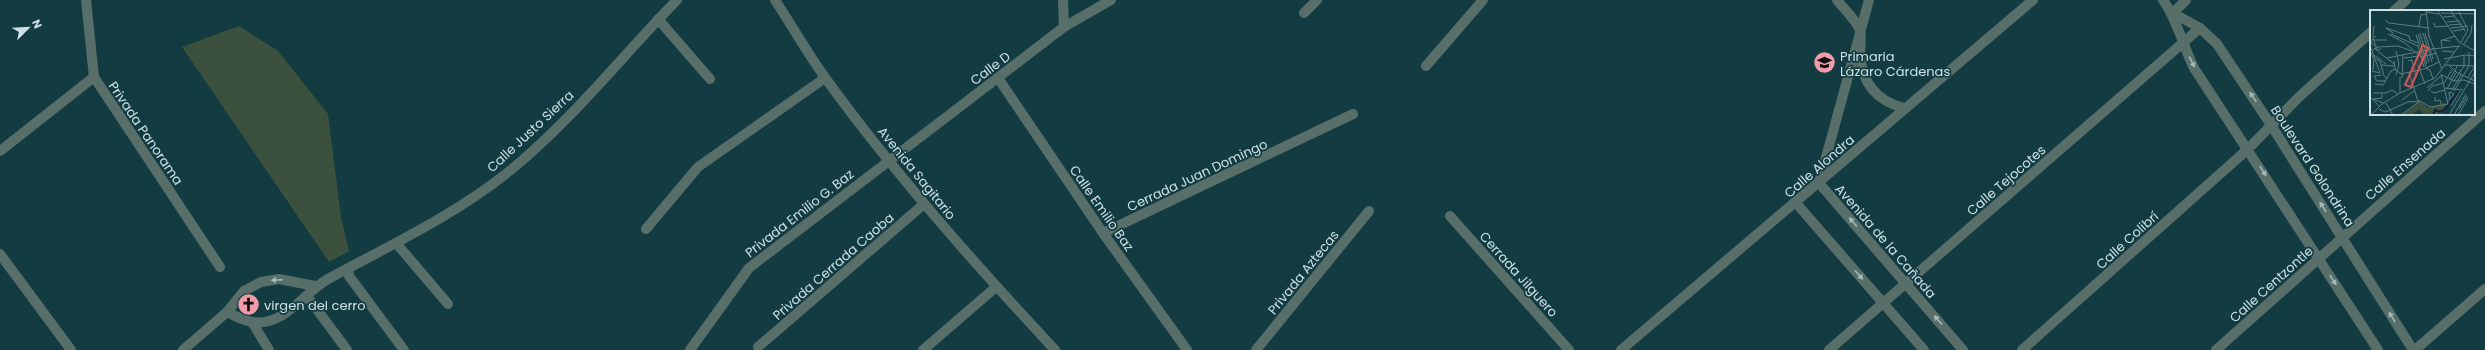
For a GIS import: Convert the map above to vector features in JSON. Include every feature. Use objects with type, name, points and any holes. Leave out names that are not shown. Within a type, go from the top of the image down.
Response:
[{"type":"street","name":"Privada Panorama","points":[[86,0],[94,77],[220,267]]},
{"type":"street","name":"Calle Justo Sierra","points":[[227,312],[252,322],[269,322],[292,309],[307,296],[315,286],[396,243],[471,198],[512,169],[562,123],[677,0]]},
{"type":"street","name":"Avenida Sagitario","points":[[775,0],[825,78],[888,161],[996,286],[1054,350]]},
{"type":"street","points":[[1063,0],[1064,28]]},
{"type":"street","name":"Calle D","points":[[888,161],[1064,28],[1111,0]]},
{"type":"street","points":[[1304,14],[1317,0]]},
{"type":"street","points":[[1426,66],[1483,0]]},
{"type":"street","points":[[1837,0],[1860,30],[1860,57],[1864,76],[1871,90],[1880,99],[1904,108]]},
{"type":"street","name":"Avenida de la Cañada","points":[[1869,0],[1819,183],[1963,350]]},
{"type":"street","name":"Calle Alondra","points":[[1621,350],[1796,203],[1904,108],[2033,0]]},
{"type":"street","name":"Boulevard Golondrina","points":[[2163,0],[2173,13],[2182,43],[2194,68],[2378,350]]},
{"type":"street","points":[[2173,13],[2186,0]]},
{"type":"street","points":[[2395,10],[2406,0]]},
{"type":"street","name":"Boulevard Golondrina","points":[[2173,13],[2200,28],[2217,44],[2271,125],[2414,350]]},
{"type":"street","points":[[658,19],[710,79]]},
{"type":"street","name":"Calle Tejocotes","points":[[1829,350],[1884,304],[2200,28]]},
{"type":"street","name":"Calle Colibrí","points":[[2022,350],[2248,149],[2271,125],[2370,33]]},
{"type":"street","points":[[0,151],[94,77]]},
{"type":"street","points":[[646,229],[688,176],[825,78]]},
{"type":"street","name":"Calle Emilio Baz","points":[[998,78],[1103,234],[1188,350]]},
{"type":"street","name":"Calle Ensenada","points":[[2342,237],[2485,111]]},
{"type":"street","name":"Cerrada Juan Domingo","points":[[1103,234],[1353,114]]},
{"type":"street","name":"Privada Emilio G. Baz","points":[[690,350],[749,268],[888,161]]},
{"type":"street","points":[[1796,203],[1924,350]]},
{"type":"street","name":"Privada Cerrada Caoba","points":[[758,348],[924,204]]},
{"type":"street","name":"Privada Aztecas","points":[[1256,350],[1370,211]]},
{"type":"street","name":"Cerrada Jilguero","points":[[1450,216],[1569,350]]},
{"type":"street","name":"Calle Centzontle","points":[[2216,350],[2342,237]]},
{"type":"street","points":[[396,243],[448,304]]},
{"type":"street","points":[[0,254],[70,350]]},
{"type":"street","points":[[348,268],[349,276],[404,350]]},
{"type":"street","points":[[183,350],[227,312],[244,291],[261,282],[279,279],[315,286]]},
{"type":"street","points":[[923,350],[996,286]]},
{"type":"street","points":[[2414,350],[2485,289]]},
{"type":"street","points":[[307,296],[347,350]]},
{"type":"street","points":[[252,322],[269,350]]},
{"type":"green space","points":[[239,26],[278,51],[328,114],[341,217],[349,251],[329,262],[182,47]]},
{"type":"place","name":"Primaria Lázaro Cárdenas","points":[[1824,63]]},
{"type":"place","name":"virgen del cerro","points":[[248,305]]}]
